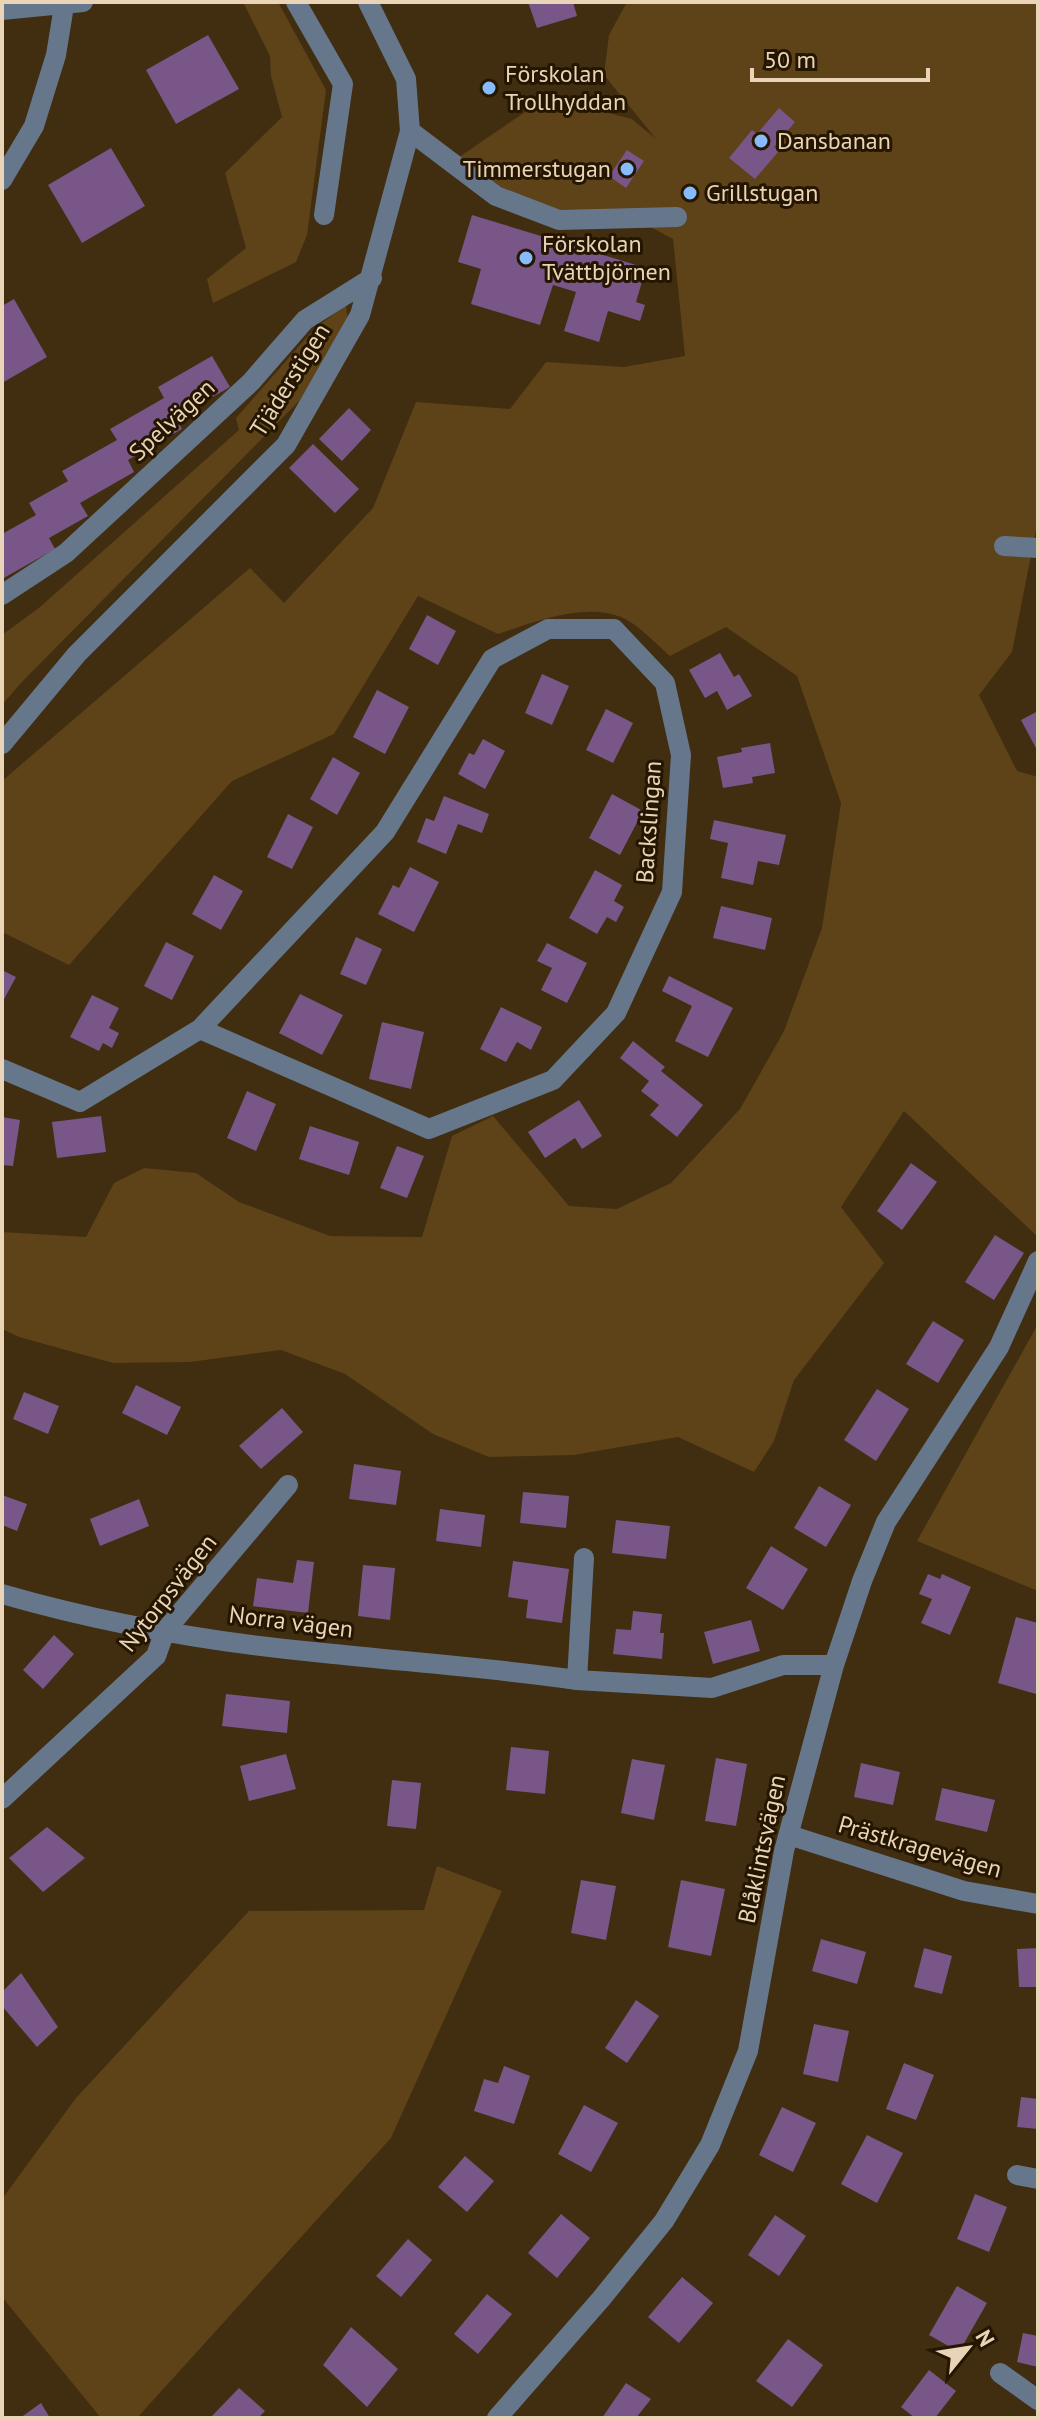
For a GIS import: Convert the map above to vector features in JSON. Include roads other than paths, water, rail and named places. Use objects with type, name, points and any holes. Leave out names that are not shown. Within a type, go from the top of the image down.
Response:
[{"type":"street","points":[[296,2],[343,84],[324,215]]},
{"type":"street","name":"Tjäderstigen","points":[[2,744],[77,654],[286,445],[360,315],[410,131],[406,79],[368,2]]},
{"type":"street","points":[[2,180],[34,126],[74,4],[7,7]]},
{"type":"street","points":[[410,131],[496,196],[559,220],[677,217]]},
{"type":"street","name":"Spelvägen","points":[[2,595],[66,553],[251,382],[305,320],[372,278]]},
{"type":"street","points":[[1004,546],[1038,548]]},
{"type":"street","name":"Backslingan","points":[[2,1069],[80,1102],[200,1029],[385,832],[492,659],[548,629],[614,629],[665,683],[681,755],[672,892],[616,1013],[553,1080],[429,1129],[200,1029]]},
{"type":"street","name":"Blåklintsvägen","points":[[497,2418],[664,2221],[710,2145],[748,2051],[784,1851],[834,1665],[886,1522],[999,1347],[1038,1261]]},
{"type":"street","name":"Nytorpsvägen","points":[[5,1790],[156,1656],[165,1631],[288,1485]]},
{"type":"street","points":[[577,1680],[584,1558]]},
{"type":"street","name":"Norra vägen","points":[[2,1594],[165,1631],[321,1653],[489,1667],[577,1680],[712,1688],[783,1665],[834,1665]]},
{"type":"street","name":"Prästkragevägen","points":[[789,1835],[964,1891],[1038,1904]]},
{"type":"street","points":[[1000,2373],[1038,2400]]},
{"type":"place","name":"Förskolan Trollhyddan","points":[[489,88]]},
{"type":"place","name":"Dansbanan","points":[[761,141]]},
{"type":"place","name":"Timmerstugan","points":[[627,169]]},
{"type":"place","name":"Grillstugan","points":[[690,193]]},
{"type":"place","name":"Förskolan Tvättbjörnen","points":[[526,258]]}]
